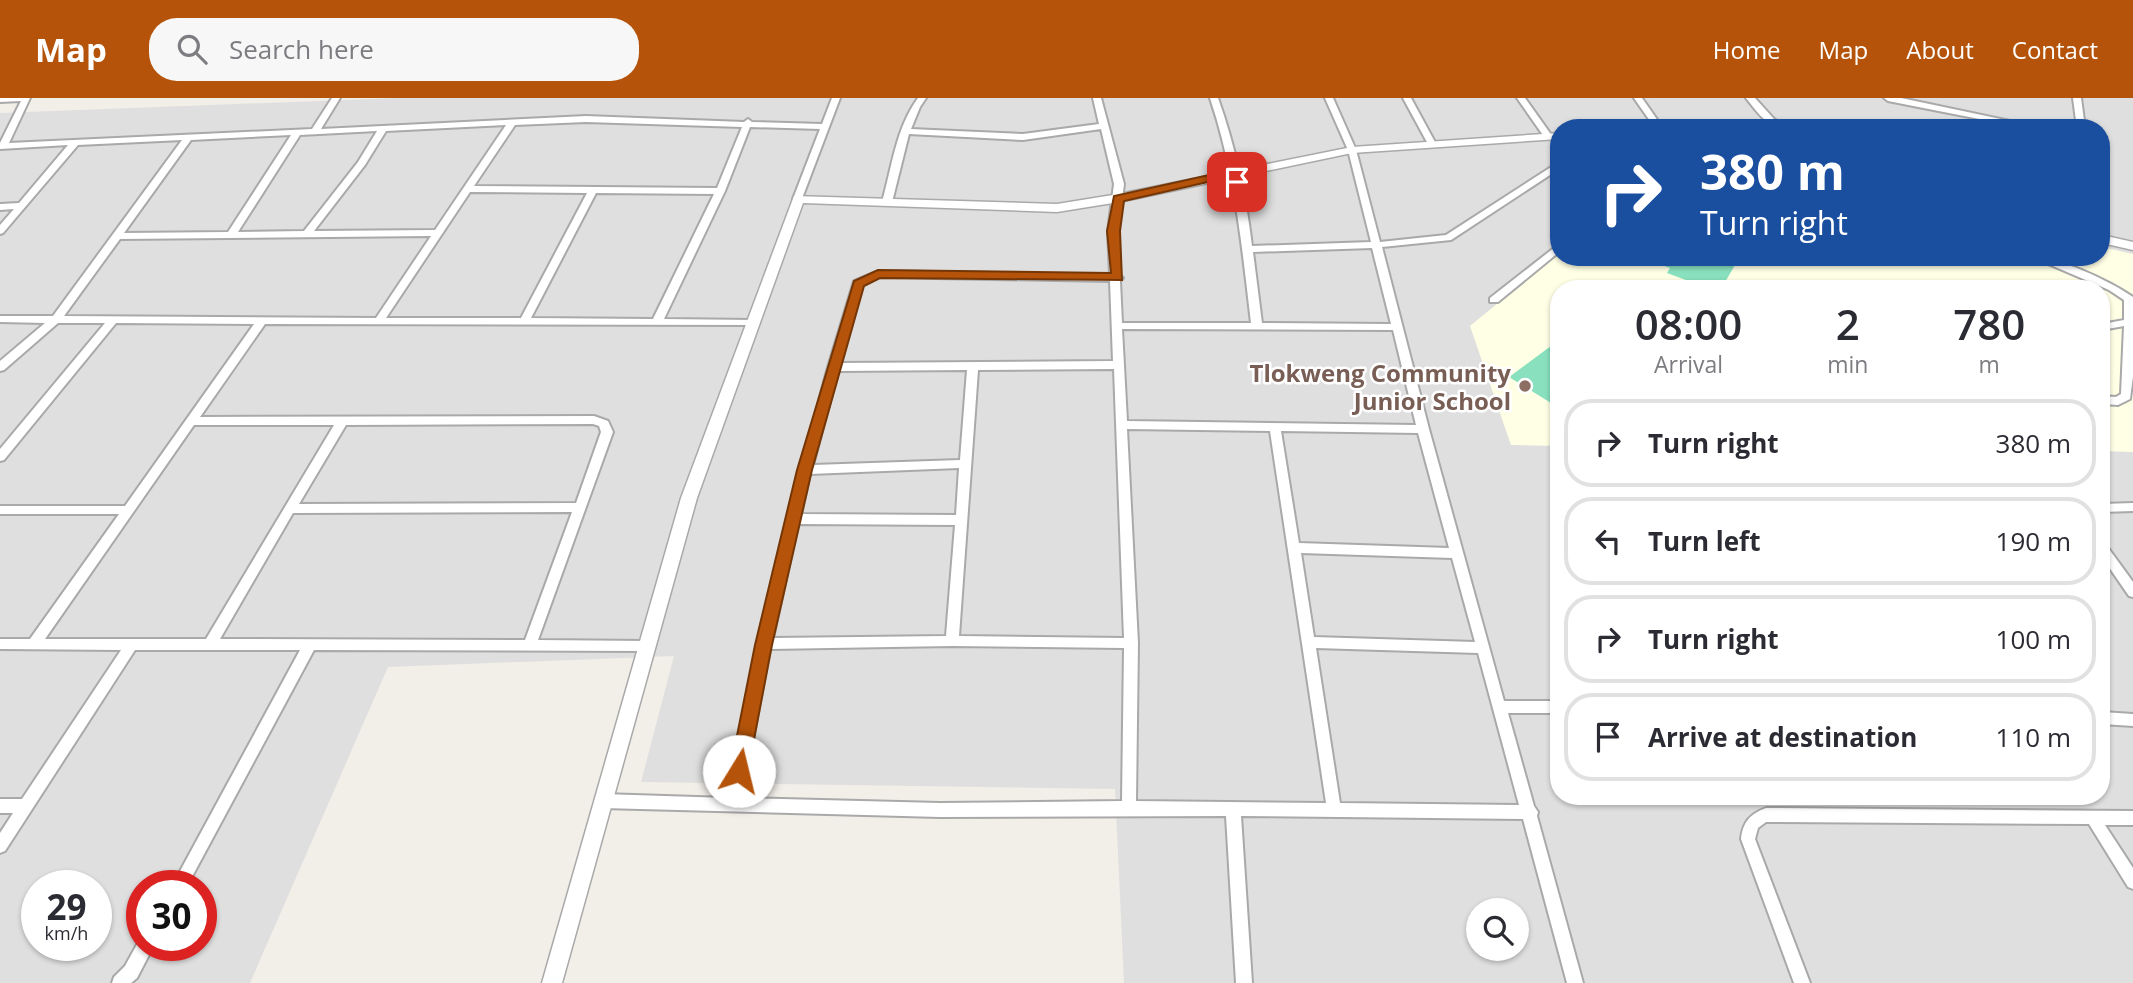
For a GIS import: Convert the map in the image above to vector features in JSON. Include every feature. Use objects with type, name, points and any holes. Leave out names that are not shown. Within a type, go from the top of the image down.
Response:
[{"type":"street","points":[[0,99],[25,98],[2,146],[298,131],[624,119],[825,127]]},
{"type":"street","points":[[315,131],[336,98]]},
{"type":"street","points":[[552,983],[689,498],[836,98]]},
{"type":"street","points":[[887,202],[907,131],[922,98]]},
{"type":"street","points":[[1097,98],[1117,168],[1119,198],[1113,231],[1118,278],[1118,365],[1123,425],[1131,643],[1129,808]]},
{"type":"street","points":[[1214,98],[1228,134],[1236,172],[1256,326]]},
{"type":"street","points":[[1329,98],[1352,150],[1423,429],[1531,812],[1575,983]]},
{"type":"street","points":[[1407,98],[1432,144]]},
{"type":"street","points":[[1521,98],[1550,131]]},
{"type":"street","points":[[1638,98],[1653,119]]},
{"type":"street","points":[[1750,98],[1769,119]]},
{"type":"street","points":[[1888,98],[1986,119]]},
{"type":"street","points":[[2077,98],[2080,119]]},
{"type":"street","points":[[658,320],[720,191],[748,122]]},
{"type":"street","points":[[380,319],[512,123]]},
{"type":"street","points":[[907,131],[1023,137],[1105,126]]},
{"type":"street","points":[[309,233],[362,163],[383,128]]},
{"type":"street","points":[[231,235],[298,131]]},
{"type":"street","points":[[798,199],[1057,208],[1119,198],[1352,150],[1550,136]]},
{"type":"street","points":[[0,367],[56,319],[189,137]]},
{"type":"street","points":[[0,231],[76,142]]},
{"type":"street","points":[[1247,249],[1376,245],[1443,239],[1459,234],[1550,171]]},
{"type":"street","points":[[467,189],[720,191]]},
{"type":"street","points":[[526,320],[593,190]]},
{"type":"street","points":[[0,207],[21,206]]},
{"type":"street","points":[[117,236],[437,233]]},
{"type":"street","points":[[2110,241],[2133,246]]},
{"type":"street","points":[[1494,300],[1550,254]]},
{"type":"street","points":[[2058,266],[2092,280]]},
{"type":"street","points":[[734,802],[764,645],[793,519],[858,284],[872,276],[1118,278]]},
{"type":"street","points":[[2110,288],[2120,292],[2130,303],[2126,396],[2118,401],[2110,400]]},
{"type":"street","points":[[0,319],[658,320],[754,323]]},
{"type":"street","points":[[34,645],[263,319]]},
{"type":"street","points":[[0,457],[113,320]]},
{"type":"street","points":[[2110,325],[2129,321]]},
{"type":"street","points":[[1120,326],[1398,327]]},
{"type":"street","points":[[833,367],[1118,365]]},
{"type":"street","points":[[953,640],[972,367]]},
{"type":"street","points":[[191,421],[599,421],[607,432],[530,645]]},
{"type":"street","points":[[209,646],[342,421]]},
{"type":"street","points":[[1123,425],[1423,429]]},
{"type":"street","points":[[1275,427],[1311,642],[1334,809]]},
{"type":"street","points":[[805,470],[964,464]]},
{"type":"street","points":[[290,509],[579,507]]},
{"type":"street","points":[[2110,508],[2133,507]]},
{"type":"street","points":[[0,510],[129,510]]},
{"type":"street","points":[[793,519],[961,520]]},
{"type":"street","points":[[1295,548],[1457,553]]},
{"type":"street","points":[[2110,559],[2133,592]]},
{"type":"street","points":[[764,645],[953,640],[1131,643]]},
{"type":"street","points":[[1311,642],[1483,648]]},
{"type":"street","points":[[0,644],[648,646]]},
{"type":"street","points":[[0,846],[131,645]]},
{"type":"street","points":[[188,870],[310,645]]},
{"type":"street","points":[[1501,707],[1550,707]]},
{"type":"street","points":[[2110,719],[2133,720]]},
{"type":"street","points":[[602,801],[734,802],[940,810],[1129,808],[1531,812]]},
{"type":"street","points":[[0,806],[26,806]]},
{"type":"street","points":[[1233,809],[1244,983]]},
{"type":"street","points":[[1802,983],[1748,839],[1749,830],[1757,817],[2133,818]]},
{"type":"street","points":[[2093,818],[2133,882]]},
{"type":"street","points":[[120,983],[137,961]]},
{"type":"shaded area","points":[[397,98],[2133,98],[2133,983],[1124,983],[1115,789],[641,782],[674,656],[388,667],[250,983],[0,983],[0,113]]},
{"type":"shaded area","name":"Tlokweng Community Junior School","points":[[2110,249],[2133,254],[2133,452],[2110,451],[2110,280],[1550,280],[1550,446],[1511,445],[1470,326],[1550,260],[1550,266],[2110,266]]},
{"type":"green space","points":[[1665,266],[1734,266],[1726,280],[1686,280],[1667,273],[1670,268]]},
{"type":"green space","points":[[1550,347],[1550,402],[1509,377]]},
{"type":"place","name":"Tlokweng Community Junior School","points":[[1525,386]]},
{"type":"route","points":[[739,771],[764,645],[805,470],[858,284],[878,274],[1118,278],[1113,231],[1119,198],[1236,172],[1237,182]]}]
